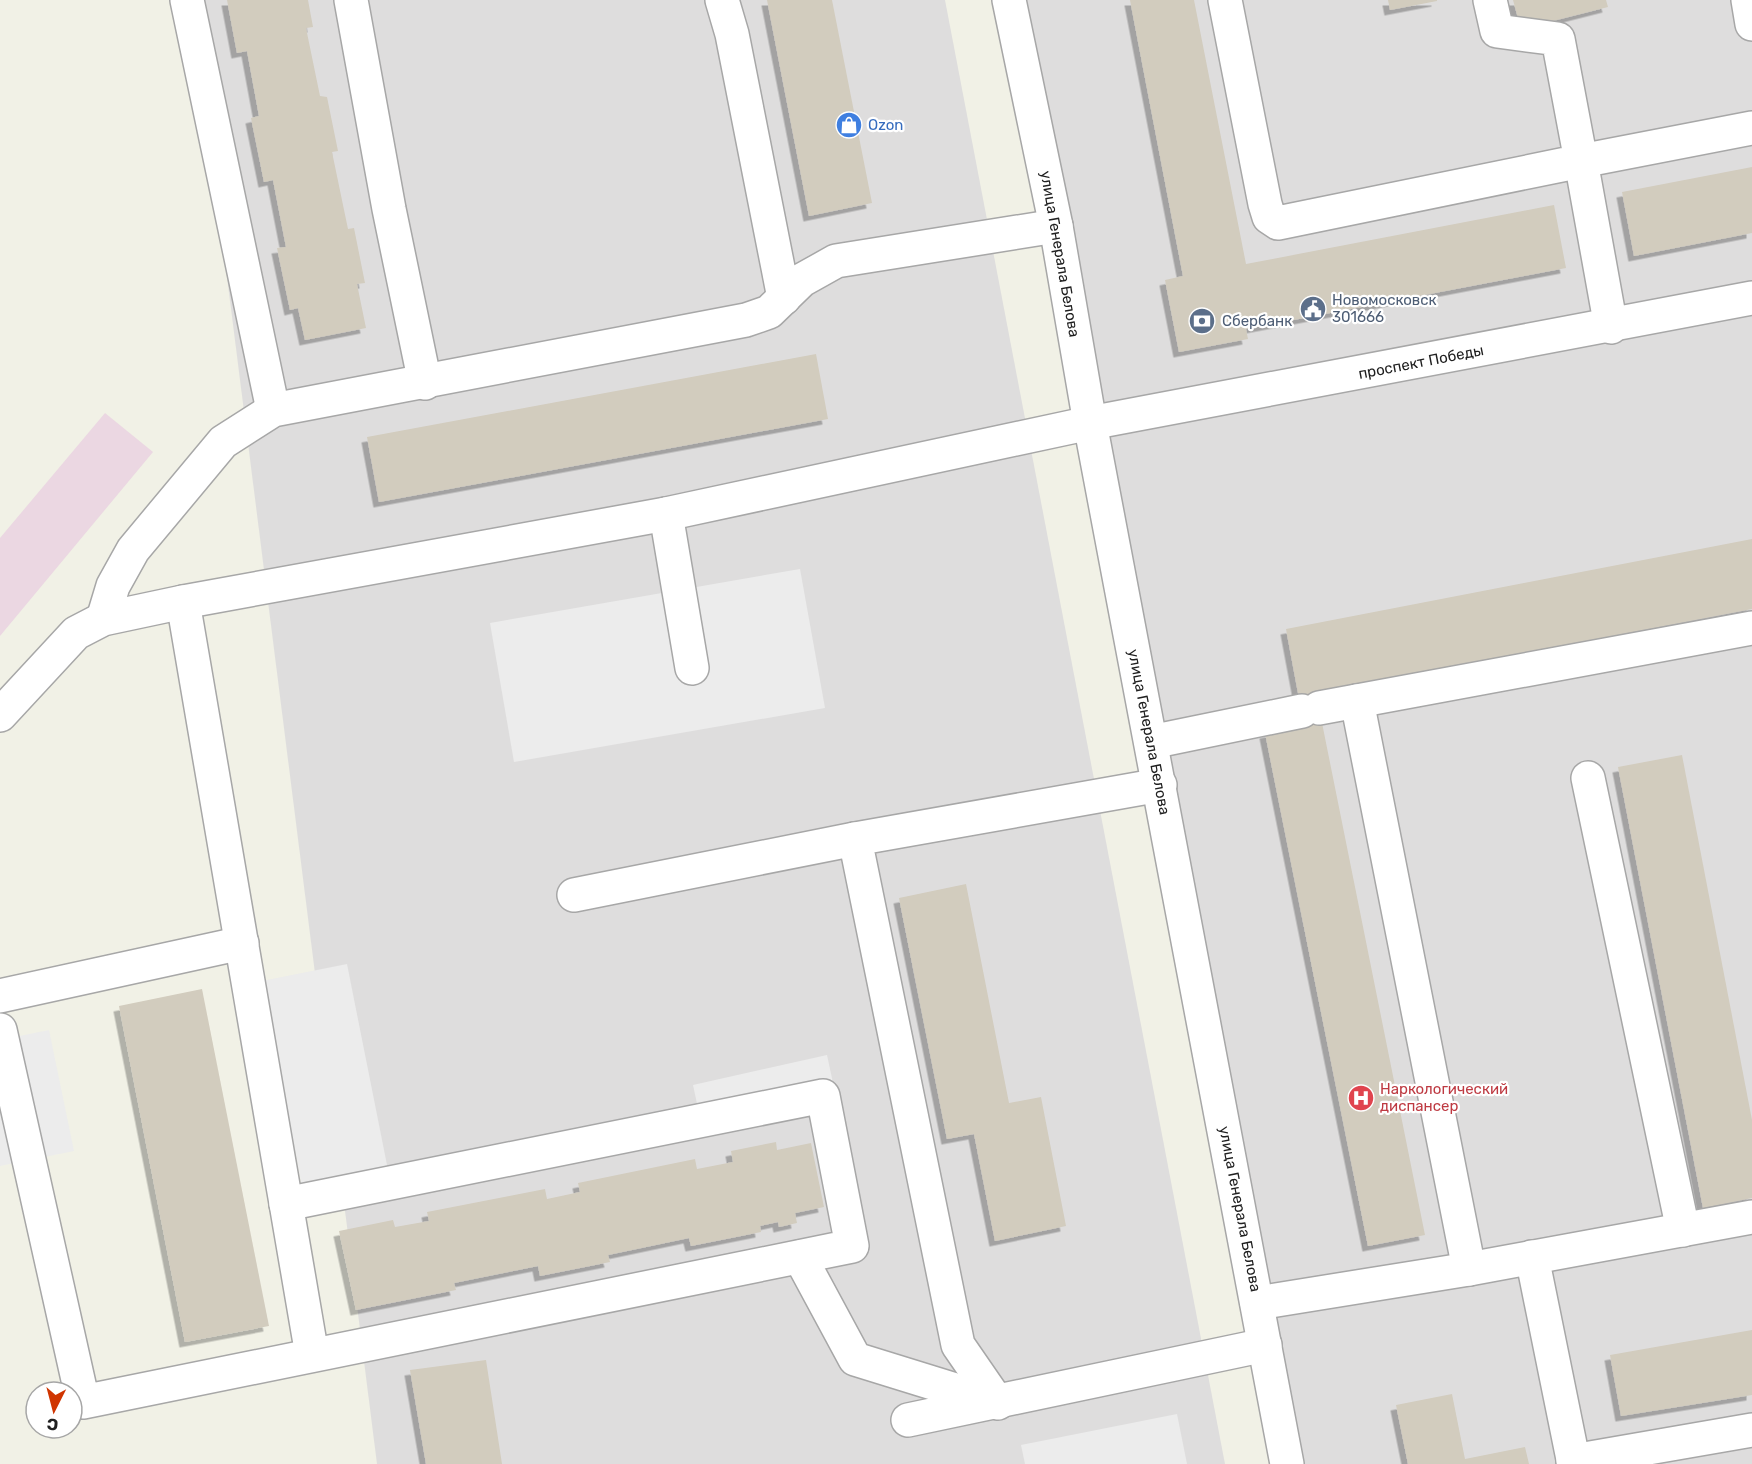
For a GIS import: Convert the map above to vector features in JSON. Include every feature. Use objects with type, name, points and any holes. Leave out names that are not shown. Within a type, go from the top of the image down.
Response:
[{"type":"street","points":[[187,0],[273,410]]},
{"type":"street","points":[[351,0],[389,209],[425,383]]},
{"type":"street","points":[[722,0],[732,34],[784,298]]},
{"type":"street","name":"улица Генерала Белова","points":[[1010,0],[1056,226],[1090,423],[1287,1464]]},
{"type":"street","points":[[1225,0],[1265,204],[1269,217],[1278,223],[1752,128]]},
{"type":"street","points":[[1491,0],[1497,31],[1558,39],[1611,327]]},
{"type":"street","points":[[1748,0],[1752,24]]},
{"type":"street","points":[[103,619],[113,586],[133,550],[223,442],[273,410],[425,383],[746,320],[769,312],[802,280],[836,261],[1056,226]]},
{"type":"street","name":"проспект Победы","points":[[0,715],[76,633],[103,619],[183,602],[666,514],[1090,423],[1611,327],[1752,298]]},
{"type":"street","points":[[666,514],[692,668]]},
{"type":"street","points":[[183,602],[312,1355]]},
{"type":"street","points":[[1151,742],[1357,700],[1752,628]]},
{"type":"street","points":[[1357,700],[1468,1269]]},
{"type":"street","points":[[1588,778],[1683,1230]]},
{"type":"street","points":[[574,895],[855,839],[1160,785]]},
{"type":"street","points":[[855,839],[958,1345],[998,1403]]},
{"type":"street","points":[[0,996],[242,943]]},
{"type":"street","points":[[0,1029],[83,1402],[852,1246],[822,1096],[286,1204]]},
{"type":"street","points":[[1257,1303],[1468,1269],[1752,1217]]},
{"type":"street","points":[[800,1257],[855,1359],[998,1403]]},
{"type":"street","points":[[1532,1257],[1574,1463],[1752,1430]]},
{"type":"street","points":[[908,1420],[1265,1346]]},
{"type":"shaded area","points":[[192,0],[945,0],[1225,1464],[377,1464]]},
{"type":"shaded area","points":[[1009,0],[1752,0],[1752,1464],[1287,1464]]},
{"type":"shaded area","points":[[105,413],[153,452],[0,636],[0,538]]},
{"type":"shaded area","points":[[800,569],[825,708],[514,762],[490,623]]},
{"type":"shaded area","points":[[347,964],[388,1170],[302,1187],[262,981]]},
{"type":"shaded area","points":[[49,1030],[74,1151],[0,1166],[0,1040]]},
{"type":"shaded area","points":[[827,1055],[833,1083],[699,1113],[693,1085]]},
{"type":"shaded area","points":[[1177,1414],[1187,1464],[1025,1464],[1021,1445]]},
{"type":"building","points":[[227,0],[308,0],[313,27],[306,28],[320,96],[327,97],[338,151],[332,152],[348,229],[354,228],[365,283],[357,284],[366,328],[305,340],[298,308],[290,310],[277,248],[286,247],[273,180],[264,182],[251,118],[259,116],[247,51],[237,53]]},
{"type":"building","points":[[767,0],[832,0],[872,203],[809,216]]},
{"type":"building","points":[[1130,0],[1194,0],[1246,264],[1554,205],[1566,268],[1246,329],[1248,339],[1179,352],[1165,280],[1183,276]]},
{"type":"building","points":[[1388,0],[1437,0],[1437,1],[1390,10]]},
{"type":"building","points":[[1513,0],[1606,0],[1608,7],[1521,29]]},
{"type":"building","points":[[1752,167],[1752,233],[1634,256],[1622,192]]},
{"type":"building","points":[[816,354],[828,419],[379,502],[367,437]]},
{"type":"building","points":[[1752,539],[1752,609],[1316,693],[1425,1235],[1368,1246],[1265,733],[1304,725],[1286,629]]},
{"type":"building","points":[[1682,755],[1752,1120],[1752,1198],[1703,1208],[1618,767]]},
{"type":"building","points":[[966,884],[1009,1103],[1041,1097],[1066,1226],[995,1241],[974,1134],[947,1139],[899,898]]},
{"type":"building","points":[[202,989],[269,1326],[185,1342],[119,1006]]},
{"type":"building","points":[[776,1142],[777,1150],[811,1143],[824,1207],[795,1213],[797,1223],[779,1227],[778,1222],[760,1226],[761,1232],[691,1246],[689,1238],[608,1255],[610,1262],[540,1276],[538,1266],[454,1283],[456,1290],[356,1310],[339,1231],[393,1220],[395,1227],[429,1221],[427,1212],[545,1189],[547,1199],[580,1192],[578,1183],[695,1159],[697,1169],[733,1162],[731,1151]]},
{"type":"building","points":[[1752,1330],[1752,1395],[1621,1416],[1610,1355]]},
{"type":"building","points":[[486,1360],[502,1464],[426,1464],[410,1370]]},
{"type":"building","points":[[1452,1394],[1465,1459],[1525,1447],[1529,1464],[1408,1464],[1396,1405]]},
{"type":"place","name":"Ozon","points":[[849,125]]},
{"type":"place","name":"Новомосковск 301666","points":[[1313,309]]},
{"type":"place","name":"Сбербанк","points":[[1202,321]]},
{"type":"place","name":"Наркологический диспансер","points":[[1361,1098]]}]
